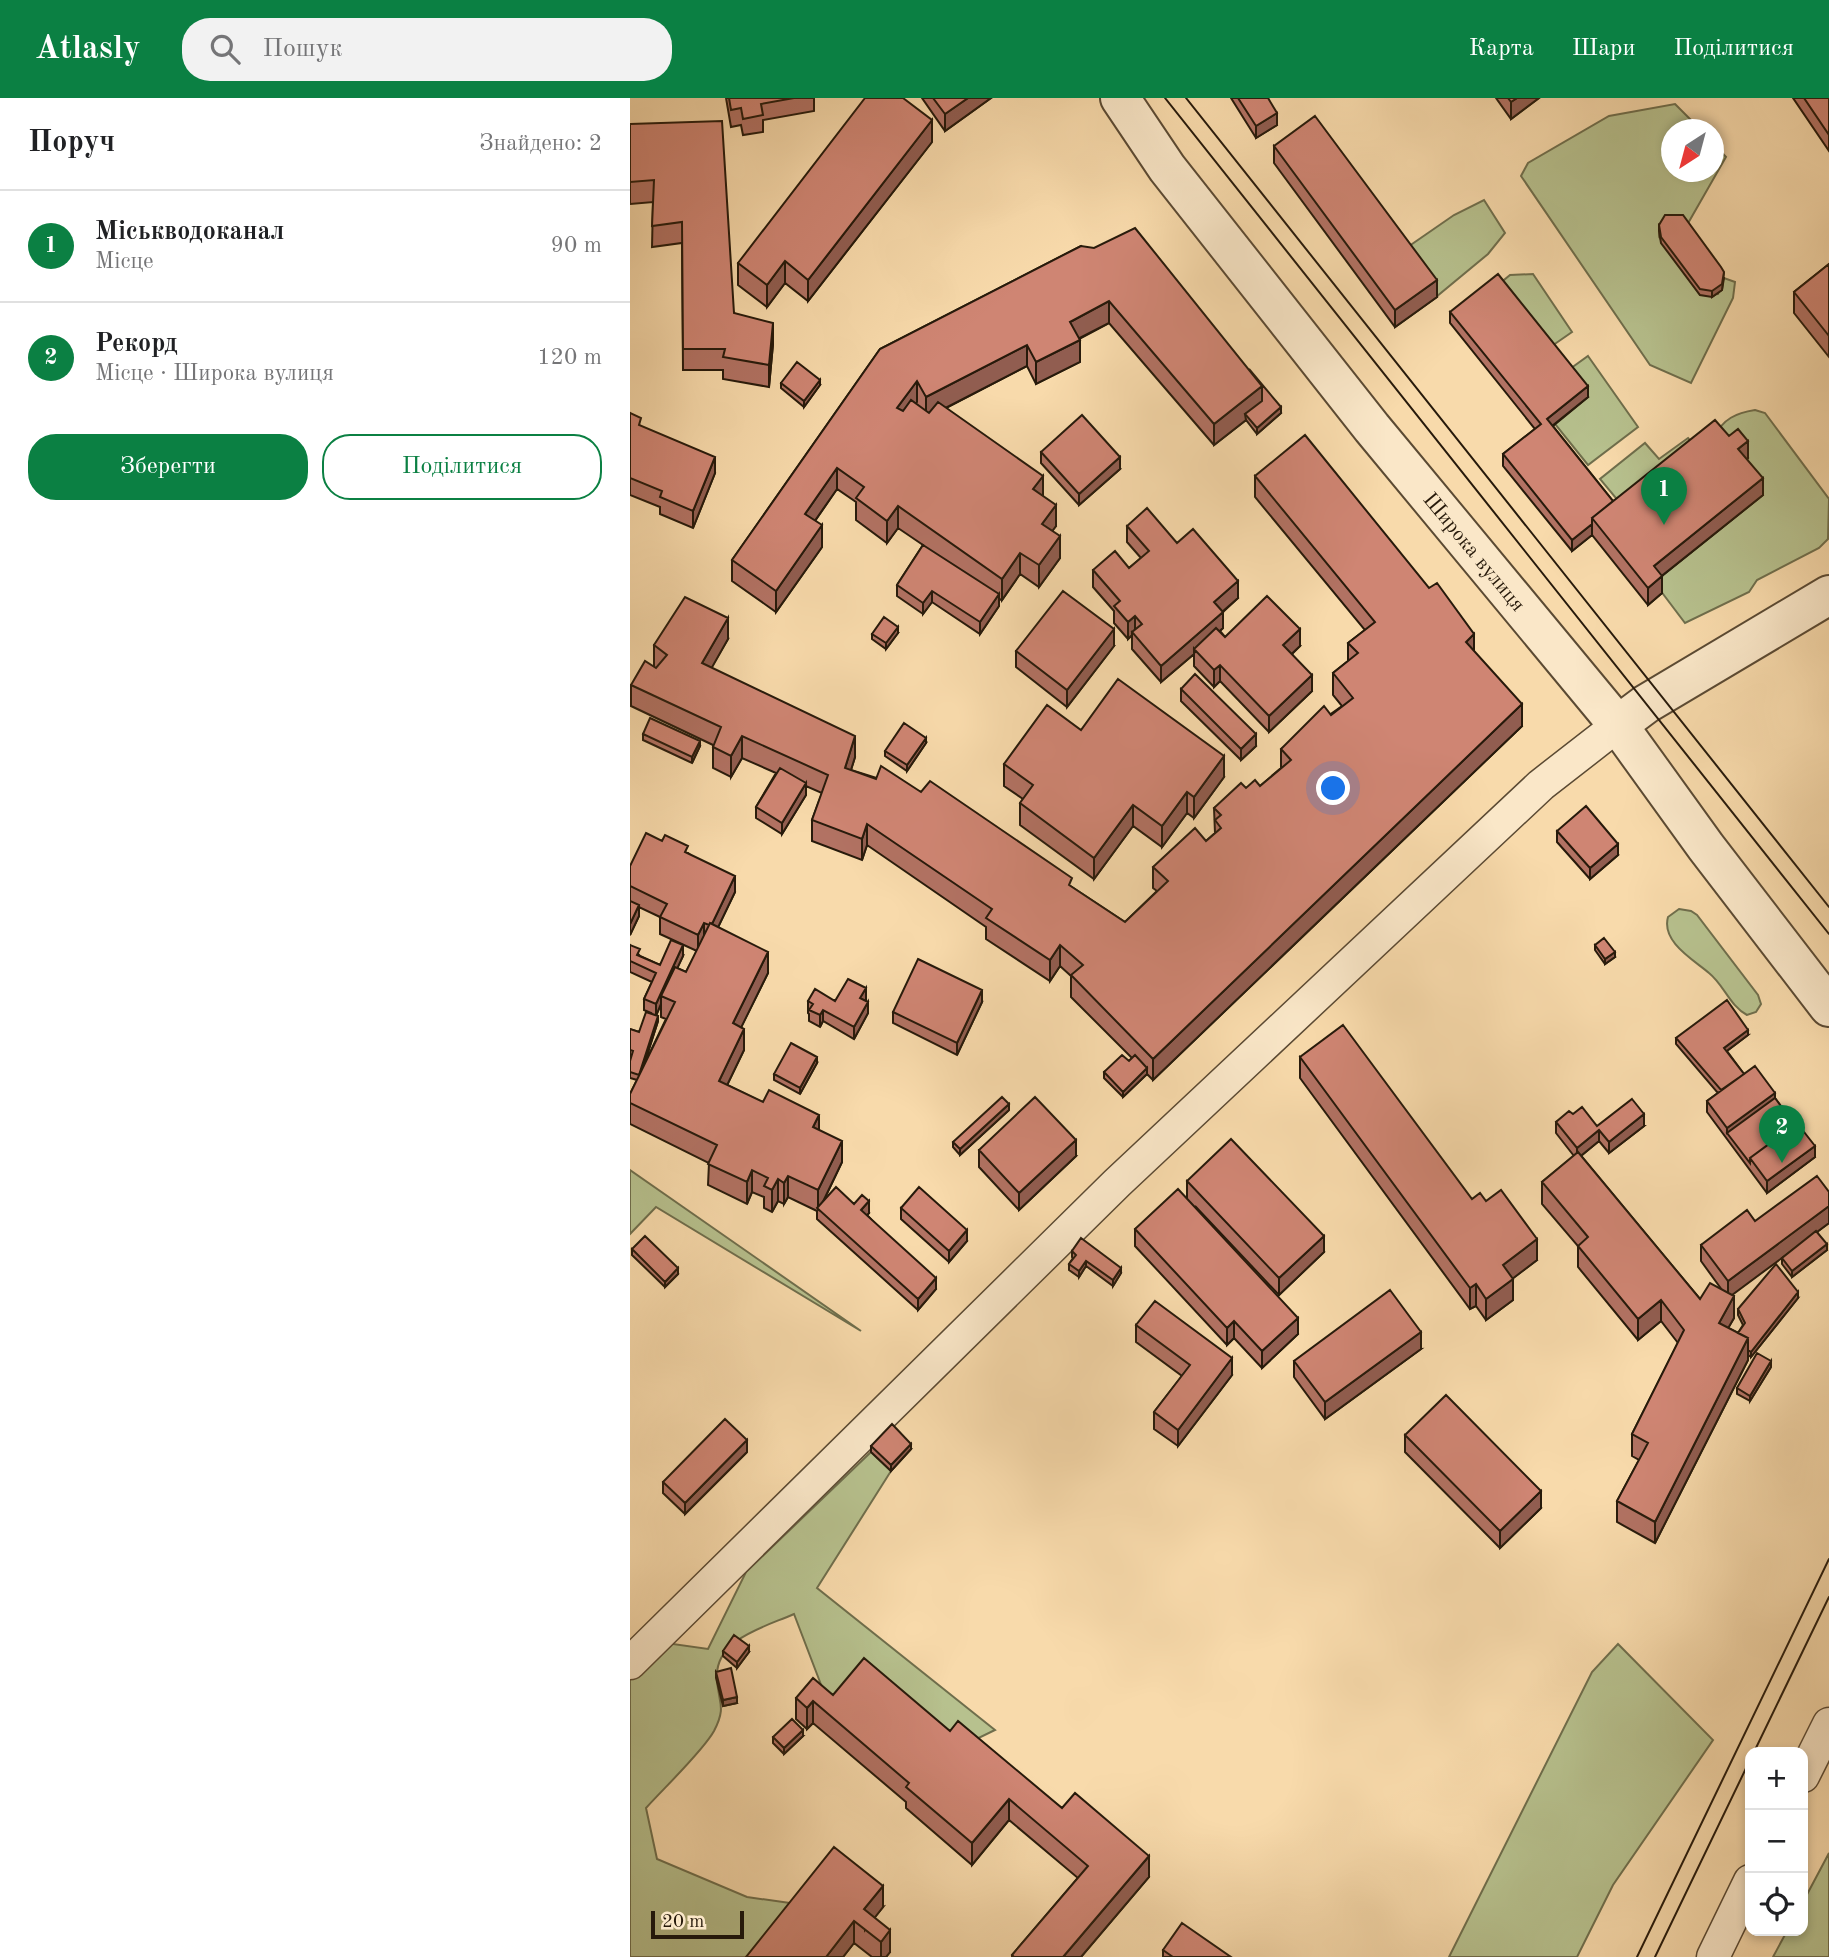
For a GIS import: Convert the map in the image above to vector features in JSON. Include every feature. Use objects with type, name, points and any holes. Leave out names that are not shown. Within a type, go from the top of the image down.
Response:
[{"type":"street","name":"Широка вулиця","points":[[1120,98],[1167,168],[1372,428],[1618,725],[1706,847],[1829,1007]]},
{"type":"street","points":[[630,1663],[1117,1182],[1541,785],[1661,695],[1829,595]]},
{"type":"street","points":[[1808,1766],[1829,1724]]},
{"type":"street","points":[[1713,1957],[1745,1891]]},
{"type":"green space","points":[[1675,104],[1690,119],[1661,119],[1661,182],[1712,182],[1687,225],[1659,231],[1659,237],[1700,295],[1718,294],[1724,278],[1735,282],[1733,298],[1691,383],[1650,365],[1521,176],[1528,163],[1609,116]]},
{"type":"green space","points":[[1484,200],[1505,233],[1488,254],[1436,297],[1402,251],[1454,215]]},
{"type":"green space","points":[[1533,274],[1572,332],[1549,348],[1498,285],[1510,275]]},
{"type":"green space","points":[[1588,356],[1638,427],[1588,465],[1555,424],[1567,371]]},
{"type":"green space","points":[[1755,410],[1765,413],[1829,499],[1828,539],[1819,548],[1757,580],[1749,592],[1685,623],[1654,582],[1762,495],[1715,436],[1731,418]]},
{"type":"green space","points":[[1688,438],[1698,450],[1625,509],[1600,479],[1645,443],[1659,459]]},
{"type":"green space","points":[[1679,909],[1697,915],[1758,995],[1761,1004],[1756,1012],[1747,1015],[1741,1011],[1714,978],[1674,942],[1667,926],[1668,917]]},
{"type":"green space","points":[[630,1170],[861,1331],[656,1207],[630,1234]]},
{"type":"green space","points":[[871,1452],[891,1471],[817,1588],[995,1730],[950,1752],[833,1716],[794,1614],[743,1636],[732,1644],[718,1665],[721,1710],[714,1731],[646,1808],[657,1859],[747,1897],[804,1905],[763,1957],[630,1957],[630,1678],[666,1643],[708,1649],[746,1572]]},
{"type":"green space","points":[[1618,1644],[1713,1740],[1613,1885],[1577,1957],[1449,1957],[1592,1672]]},
{"type":"green space","points":[[1829,1853],[1829,1957],[1773,1957],[1784,1936],[1808,1936],[1808,1893]]},
{"type":"building","points":[[729,98],[794,98],[761,104],[763,115],[743,119],[741,108],[731,110]]},
{"type":"building","points":[[865,98],[903,98],[932,120],[808,280],[785,261],[767,285],[738,263]]},
{"type":"building","points":[[933,98],[968,98],[945,114]]},
{"type":"building","points":[[1238,98],[1268,98],[1277,113],[1256,126]]},
{"type":"building","points":[[1804,98],[1829,98],[1829,135]]},
{"type":"building","points":[[1315,116],[1437,280],[1395,310],[1274,146]]},
{"type":"building","points":[[722,121],[734,313],[773,323],[769,365],[723,357],[725,349],[683,349],[682,222],[652,226],[654,180],[630,182],[630,124]]},
{"type":"building","points":[[1665,215],[1683,215],[1724,272],[1722,284],[1712,291],[1700,289],[1661,237],[1659,225]]},
{"type":"building","points":[[1135,228],[1262,386],[1214,424],[1109,301],[1070,322],[1080,340],[1036,362],[1027,345],[926,397],[917,381],[897,408],[903,411],[911,400],[929,413],[938,402],[1043,476],[1033,489],[1056,505],[1042,524],[1060,536],[1039,565],[1020,553],[1002,579],[898,506],[887,521],[856,498],[864,487],[837,468],[805,514],[822,525],[776,591],[732,560],[880,349],[1081,246],[1094,248]]},
{"type":"building","points":[[1829,264],[1829,336],[1794,292]]},
{"type":"building","points":[[1498,274],[1588,386],[1547,419],[1613,501],[1592,518],[1592,524],[1572,540],[1503,454],[1541,424],[1450,312]]},
{"type":"building","points":[[797,362],[820,380],[804,401],[781,383]]},
{"type":"building","points":[[1249,369],[1281,407],[1257,428],[1245,414],[1262,401],[1262,386]]},
{"type":"building","points":[[630,413],[641,418],[639,425],[715,457],[693,511],[660,497],[662,491],[630,478]]},
{"type":"building","points":[[1082,415],[1120,457],[1079,494],[1041,452]]},
{"type":"building","points":[[1715,420],[1729,436],[1738,429],[1748,441],[1738,449],[1763,478],[1654,566],[1662,576],[1648,588],[1592,518]]},
{"type":"building","points":[[1305,435],[1429,588],[1437,583],[1474,634],[1466,642],[1522,704],[1153,1059],[1071,975],[1083,965],[1060,945],[1050,960],[986,918],[992,909],[867,824],[862,839],[812,820],[828,775],[742,736],[731,756],[713,747],[721,727],[631,685],[645,661],[656,668],[667,655],[654,645],[685,597],[728,618],[702,663],[855,736],[845,768],[876,779],[881,766],[921,792],[930,781],[1072,878],[1069,885],[1125,922],[1168,881],[1153,867],[1195,828],[1206,841],[1221,828],[1215,820],[1221,815],[1214,808],[1241,783],[1246,788],[1255,780],[1260,786],[1291,760],[1281,749],[1324,706],[1331,715],[1353,698],[1333,673],[1358,653],[1348,643],[1375,622],[1255,476]]},
{"type":"building","points":[[1147,508],[1177,543],[1193,529],[1238,581],[1214,602],[1223,612],[1161,666],[1132,632],[1142,624],[1135,616],[1128,622],[1114,606],[1120,601],[1093,570],[1115,551],[1129,568],[1149,551],[1127,526]]},
{"type":"building","points":[[923,545],[999,594],[980,622],[932,591],[923,603],[897,585]]},
{"type":"building","points":[[1063,591],[1114,629],[1067,690],[1016,651]]},
{"type":"building","points":[[1267,596],[1300,629],[1283,645],[1312,675],[1269,716],[1220,665],[1214,670],[1194,649],[1216,628],[1225,637]]},
{"type":"building","points":[[884,617],[898,627],[886,643],[872,634]]},
{"type":"building","points":[[1195,674],[1256,734],[1241,749],[1181,689]]},
{"type":"building","points":[[1118,679],[1224,756],[1194,797],[1187,792],[1162,826],[1133,805],[1094,858],[1020,803],[1033,785],[1004,764],[1047,705],[1081,730]]},
{"type":"building","points":[[650,718],[700,741],[692,757],[643,734]]},
{"type":"building","points":[[904,723],[926,738],[907,765],[885,751]]},
{"type":"building","points":[[780,768],[806,783],[782,823],[756,807]]},
{"type":"building","points":[[1586,806],[1618,844],[1590,868],[1557,831]]},
{"type":"building","points":[[646,833],[662,841],[665,835],[688,846],[685,852],[735,876],[712,924],[704,923],[698,935],[660,917],[667,904],[630,886],[630,866]]},
{"type":"building","points":[[630,901],[639,905],[630,924]]},
{"type":"building","points":[[710,923],[768,952],[733,1023],[744,1029],[719,1081],[763,1102],[769,1090],[819,1115],[813,1127],[842,1141],[818,1190],[788,1176],[784,1183],[778,1179],[772,1190],[764,1186],[768,1178],[752,1170],[747,1182],[708,1164],[717,1145],[630,1103],[630,1094],[675,1002],[661,996],[675,967],[686,972]]},
{"type":"building","points":[[1604,938],[1615,952],[1605,959],[1595,945]]},
{"type":"building","points":[[671,940],[683,945],[656,1004],[644,999],[656,973],[630,961],[630,945],[640,949],[637,955],[660,965]]},
{"type":"building","points":[[918,959],[982,990],[957,1043],[893,1012]]},
{"type":"building","points":[[848,979],[866,988],[860,998],[868,1002],[854,1027],[823,1010],[820,1015],[809,1010],[813,1004],[808,1001],[815,989],[835,1001]]},
{"type":"building","points":[[1727,1000],[1748,1030],[1724,1048],[1744,1074],[1721,1090],[1676,1038]]},
{"type":"building","points":[[646,1012],[658,1016],[639,1075],[630,1072],[633,1051],[630,1050],[630,1029],[639,1032]]},
{"type":"building","points":[[1343,1025],[1472,1199],[1480,1193],[1486,1201],[1501,1190],[1537,1239],[1503,1265],[1513,1279],[1486,1299],[1476,1284],[1470,1288],[1300,1057]]},
{"type":"building","points":[[791,1043],[817,1057],[800,1088],[774,1074]]},
{"type":"building","points":[[1122,1055],[1129,1061],[1135,1055],[1147,1068],[1123,1092],[1104,1072]]},
{"type":"building","points":[[1755,1066],[1775,1093],[1727,1128],[1707,1101]]},
{"type":"building","points":[[1002,1097],[1009,1104],[960,1149],[953,1142]]},
{"type":"building","points":[[1035,1097],[1076,1140],[1019,1193],[979,1150]]},
{"type":"building","points":[[1775,1098],[1795,1125],[1750,1158],[1750,1163],[1727,1133]]},
{"type":"building","points":[[1632,1099],[1644,1114],[1609,1142],[1599,1130],[1577,1148],[1556,1122],[1569,1111],[1573,1114],[1582,1107],[1597,1126]]},
{"type":"building","points":[[1797,1123],[1815,1146],[1767,1181],[1750,1158]]},
{"type":"building","points":[[1231,1139],[1324,1236],[1279,1278],[1187,1181]]},
{"type":"building","points":[[1578,1152],[1700,1299],[1710,1283],[1734,1296],[1719,1323],[1748,1338],[1655,1522],[1617,1501],[1648,1443],[1632,1434],[1684,1330],[1661,1300],[1638,1319],[1578,1246],[1588,1237],[1542,1182]]},
{"type":"building","points":[[1817,1176],[1829,1192],[1829,1206],[1728,1281],[1701,1245],[1747,1210],[1755,1221]]},
{"type":"building","points":[[836,1187],[854,1204],[862,1195],[869,1201],[861,1210],[936,1278],[918,1299],[817,1208]]},
{"type":"building","points":[[919,1187],[967,1230],[949,1251],[901,1208]]},
{"type":"building","points":[[1178,1189],[1298,1318],[1262,1351],[1234,1321],[1227,1328],[1135,1229]]},
{"type":"building","points":[[1816,1231],[1827,1244],[1792,1271],[1782,1258]]},
{"type":"building","points":[[645,1236],[678,1268],[665,1282],[632,1249]]},
{"type":"building","points":[[1081,1238],[1121,1268],[1113,1280],[1086,1261],[1079,1271],[1069,1264],[1076,1255],[1072,1251]]},
{"type":"building","points":[[1776,1264],[1798,1292],[1751,1352],[1748,1350],[1748,1338],[1738,1333],[1745,1323],[1738,1309]]},
{"type":"building","points":[[1390,1290],[1421,1332],[1325,1402],[1294,1361]]},
{"type":"building","points":[[1155,1301],[1232,1358],[1178,1430],[1154,1412],[1190,1365],[1136,1325]]},
{"type":"building","points":[[1757,1353],[1771,1361],[1750,1396],[1737,1388]]},
{"type":"building","points":[[1446,1395],[1541,1491],[1500,1531],[1405,1435]]},
{"type":"building","points":[[725,1419],[747,1440],[685,1503],[663,1482]]},
{"type":"building","points":[[892,1424],[911,1444],[891,1465],[871,1446]]},
{"type":"building","points":[[734,1635],[749,1646],[737,1662],[723,1651]]},
{"type":"building","points":[[864,1658],[950,1731],[958,1721],[1062,1808],[1075,1793],[1149,1856],[1063,1957],[1012,1955],[1088,1866],[1009,1799],[972,1843],[906,1787],[909,1783],[813,1701],[807,1708],[796,1698],[813,1678],[833,1695]]},
{"type":"building","points":[[731,1668],[737,1697],[723,1700],[716,1672]]},
{"type":"building","points":[[792,1719],[803,1730],[784,1748],[773,1737]]},
{"type":"building","points":[[834,1847],[883,1886],[864,1909],[890,1930],[881,1942],[854,1921],[826,1957],[746,1957]]},
{"type":"building","points":[[1182,1923],[1231,1957],[1173,1957],[1163,1950]]},
{"type":"tram line","points":[[1165,98],[1829,934]]},
{"type":"tram line","points":[[1186,98],[1829,907]]},
{"type":"tram line","points":[[1637,1957],[1829,1559]]},
{"type":"tram line","points":[[1756,1747],[1829,1597]]},
{"type":"tram line","points":[[1655,1957],[1745,1770]]},
{"type":"place","name":"Міськводоканал","points":[[1664,525]]},
{"type":"place","name":"Рекорд","points":[[1782,1163]]}]
